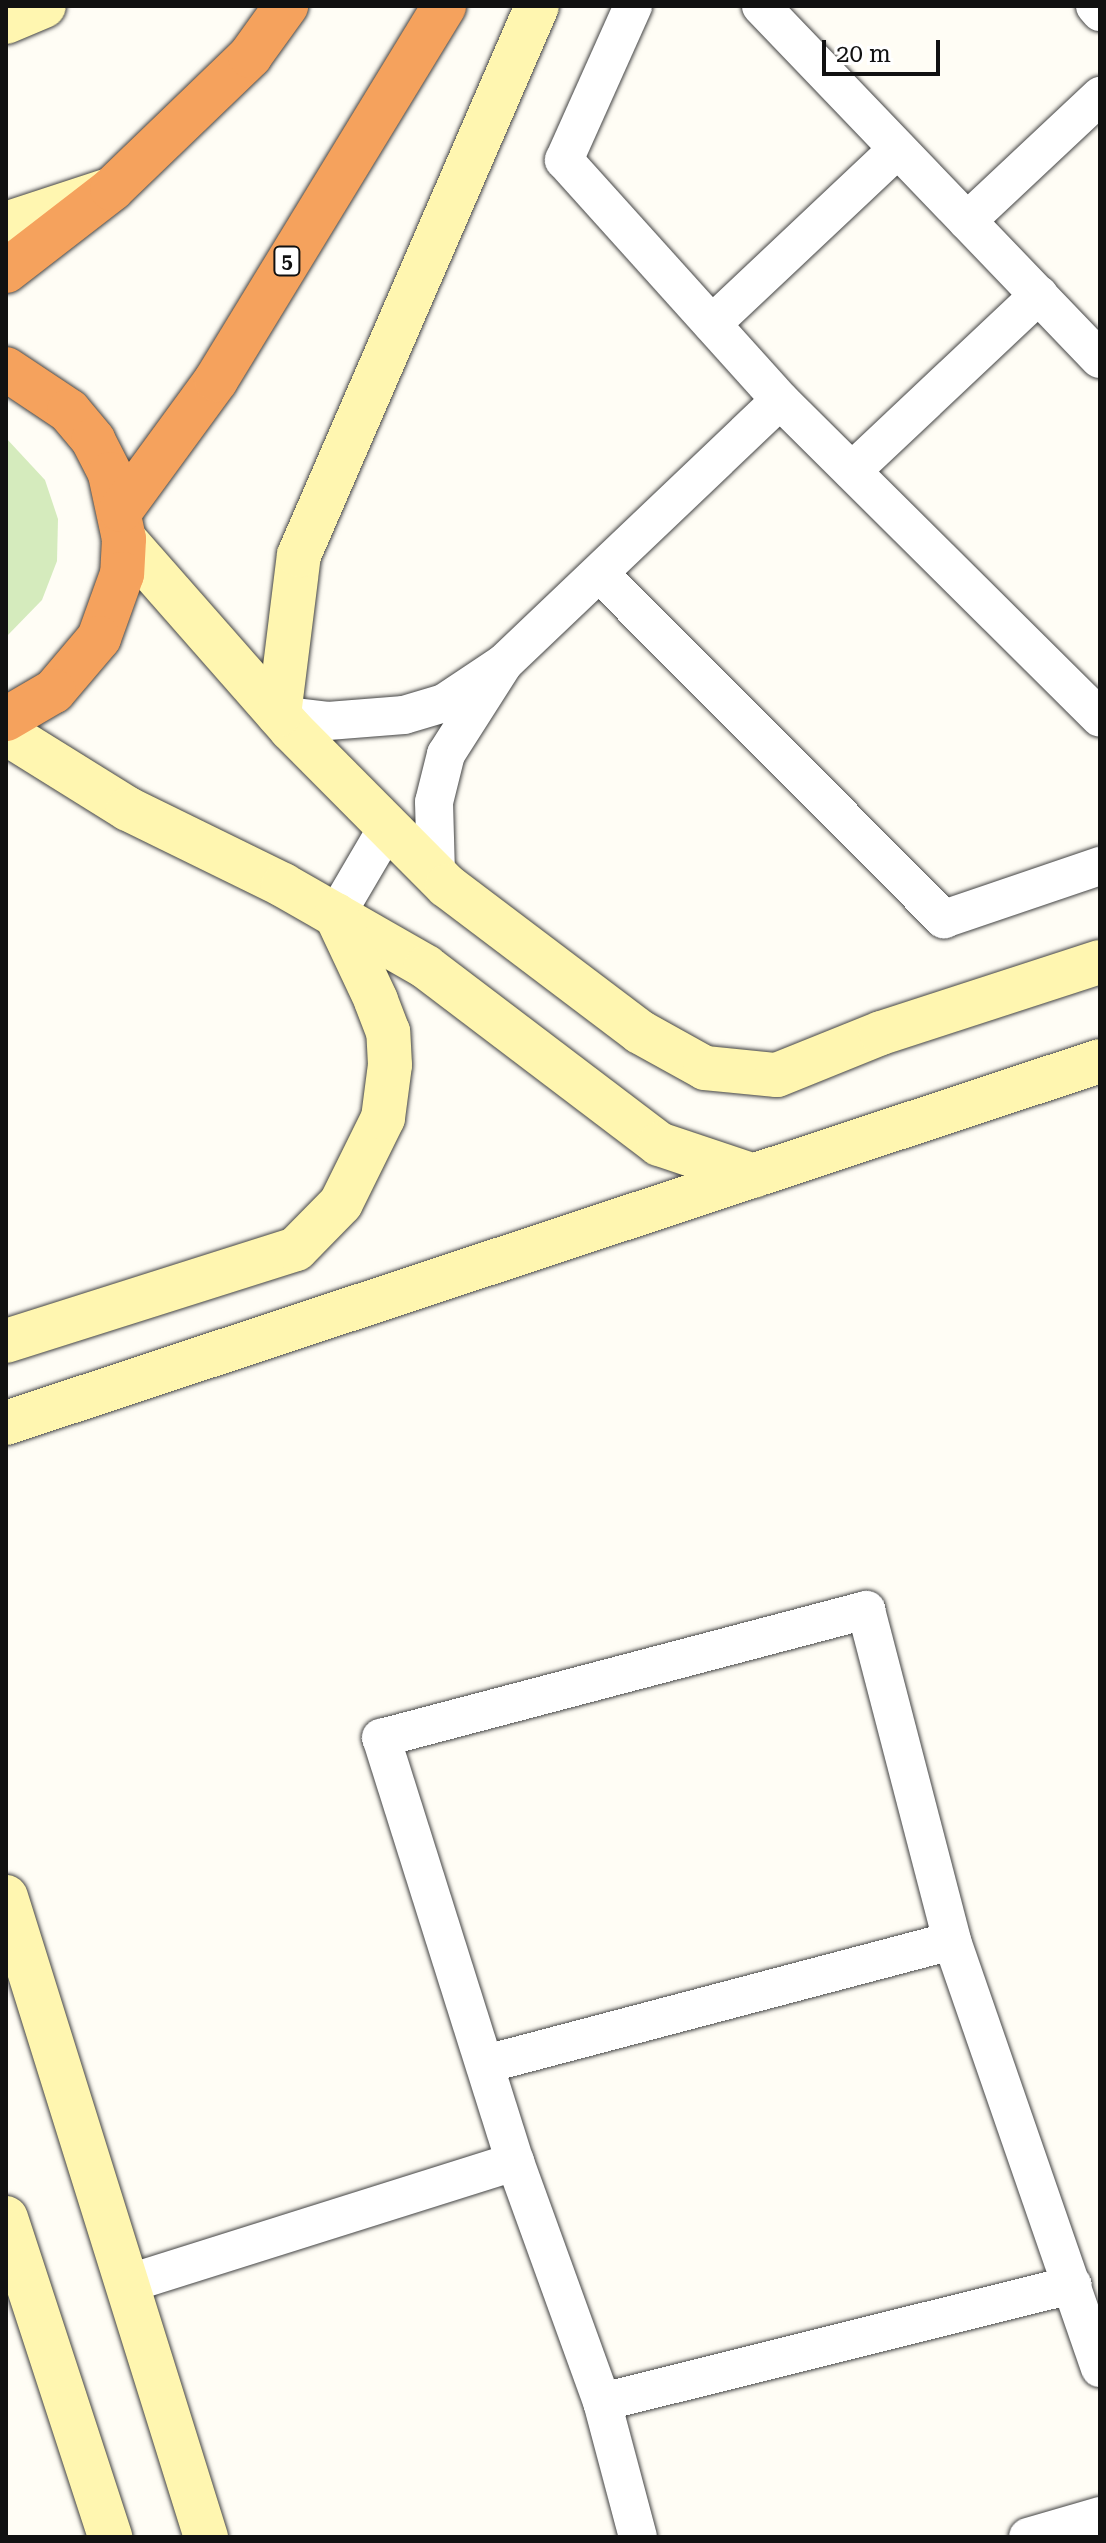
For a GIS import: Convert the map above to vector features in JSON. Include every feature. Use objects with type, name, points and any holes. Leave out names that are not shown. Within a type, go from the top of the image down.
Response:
[{"type":"highway","points":[[6,271],[112,189],[250,56],[286,6]]},
{"type":"highway","name":"5","points":[[123,524],[216,380],[444,6]]},
{"type":"highway","points":[[6,369],[59,403],[93,440],[123,524],[119,585],[99,638],[54,691],[6,719]]},
{"type":"street","points":[[6,22],[44,6]]},
{"type":"street","points":[[279,715],[299,555],[537,6]]},
{"type":"street","points":[[633,6],[564,160],[780,400],[1100,718]]},
{"type":"street","points":[[761,6],[1100,359]]},
{"type":"street","points":[[1095,6],[1100,12]]},
{"type":"street","points":[[967,221],[1100,96]]},
{"type":"street","points":[[712,324],[898,149]]},
{"type":"street","points":[[6,224],[112,189]]},
{"type":"street","points":[[852,471],[1039,295]]},
{"type":"street","points":[[279,715],[328,721],[404,715],[444,703],[504,663],[780,400]]},
{"type":"street","points":[[123,524],[279,715],[436,875],[640,1032],[705,1068],[777,1075],[881,1033],[1100,962]]},
{"type":"street","points":[[599,573],[944,919],[1100,866]]},
{"type":"street","points":[[436,875],[434,802],[446,754],[504,663]]},
{"type":"street","points":[[6,733],[128,809],[336,915],[426,967],[659,1144],[754,1176]]},
{"type":"street","points":[[336,915],[387,828]]},
{"type":"street","points":[[6,1341],[296,1249],[341,1203],[364,1166],[383,1118],[390,1065],[388,1032],[336,915]]},
{"type":"street","points":[[6,1423],[1100,1061]]},
{"type":"street","points":[[638,2537],[602,2402],[515,2162],[381,1738],[866,1610],[952,1941],[1100,2368]]},
{"type":"street","points":[[6,1897],[206,2537]]},
{"type":"street","points":[[486,2064],[952,1941]]},
{"type":"street","points":[[127,2284],[515,2162]]},
{"type":"street","points":[[6,2218],[110,2537]]},
{"type":"street","points":[[602,2402],[1073,2285]]},
{"type":"street","points":[[1028,2537],[1100,2516]]},
{"type":"green space","points":[[6,438],[45,480],[58,519],[57,561],[42,600],[6,637]]}]
